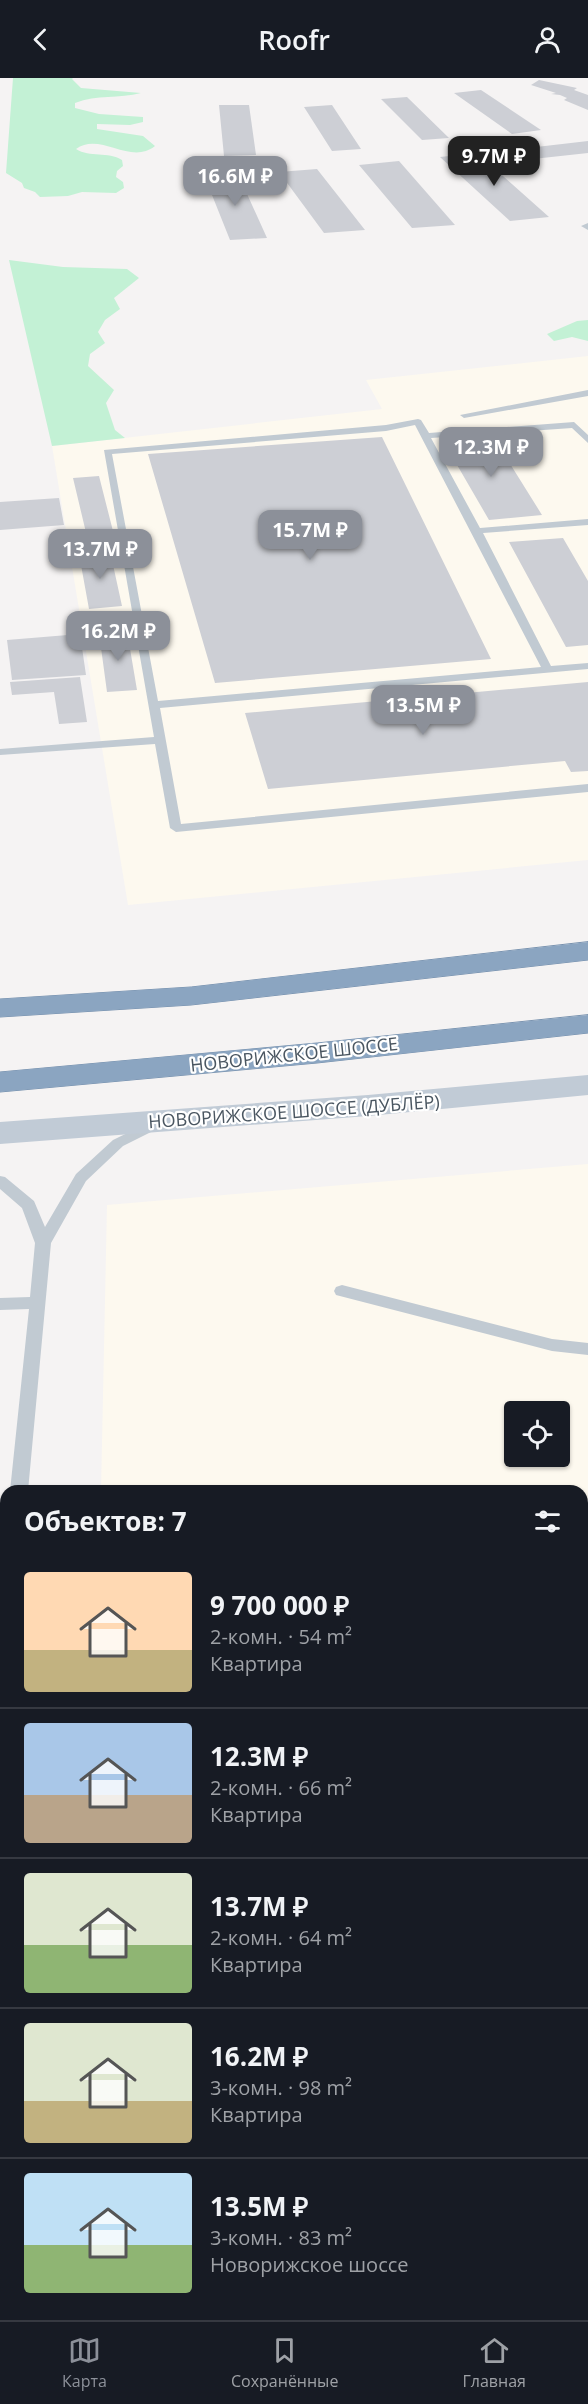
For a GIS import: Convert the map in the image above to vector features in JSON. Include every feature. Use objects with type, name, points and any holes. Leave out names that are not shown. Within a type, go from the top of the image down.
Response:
[{"type":"highway","points":[[0,1008],[191,996],[588,951]]},
{"type":"highway","name":"НОВОРИЖСКОЕ ШОССЕ","points":[[0,1082],[317,1053],[588,1024]]},
{"type":"street","name":"НОВОРИЖСКОЕ ШОССЕ (ДУБЛЁР)","points":[[0,1133],[166,1119],[468,1099],[588,1085]]},
{"type":"lane","points":[[464,414],[588,393]]},
{"type":"lane","points":[[548,670],[418,422],[387,428],[107,452],[176,828],[588,788]]},
{"type":"lane","points":[[425,436],[574,425],[588,440]]},
{"type":"lane","points":[[477,531],[588,522]]},
{"type":"lane","points":[[154,705],[588,666]]},
{"type":"lane","points":[[0,752],[159,740]]},
{"type":"lane","points":[[20,1485],[43,1243],[81,1178],[118,1143],[166,1119]]},
{"type":"lane","points":[[0,1181],[29,1205],[43,1243]]},
{"type":"lane","points":[[342,1291],[552,1345],[588,1349]]},
{"type":"lane","points":[[0,1304],[37,1304]]},
{"type":"shaded area","points":[[588,356],[588,860],[128,905],[52,446],[382,409],[366,380]]},
{"type":"shaded area","points":[[588,1164],[588,1485],[101,1485],[107,1205]]},
{"type":"green space","points":[[13,78],[73,78],[81,88],[141,93],[83,100],[75,103],[75,108],[99,114],[143,117],[143,122],[130,125],[97,124],[97,129],[143,136],[155,146],[145,151],[135,152],[105,145],[85,145],[76,149],[122,160],[123,166],[117,171],[116,177],[123,182],[124,188],[116,193],[82,192],[68,196],[40,197],[35,192],[24,188],[22,183],[6,173]]},
{"type":"green space","points":[[9,260],[63,267],[127,269],[139,278],[114,298],[120,309],[105,320],[98,332],[105,343],[90,354],[88,366],[114,390],[106,403],[115,430],[125,438],[52,446]]},
{"type":"green space","points":[[588,320],[588,341],[572,337],[554,341],[547,334],[577,321]]},
{"type":"building","points":[[539,80],[577,88],[574,90],[588,95],[588,110],[564,100],[567,98],[551,94],[556,93],[531,85]]},
{"type":"building","points":[[481,90],[541,130],[512,134],[454,93]]},
{"type":"building","points":[[407,97],[449,138],[422,140],[381,99]]},
{"type":"building","points":[[219,105],[249,105],[256,155],[224,156]]},
{"type":"building","points":[[332,105],[361,149],[332,151],[304,107]]},
{"type":"building","points":[[588,141],[588,153],[533,159],[519,149]]},
{"type":"building","points":[[477,153],[549,217],[510,221],[440,157]]},
{"type":"building","points":[[399,161],[455,225],[412,228],[359,165]]},
{"type":"building","points":[[317,169],[365,230],[324,233],[279,172]]},
{"type":"building","points":[[238,174],[267,238],[230,240],[204,175]]},
{"type":"building","points":[[492,435],[542,515],[489,520],[442,439]]},
{"type":"building","points":[[382,437],[491,659],[215,683],[148,454]]},
{"type":"building","points":[[99,476],[115,539],[88,541],[73,478]]},
{"type":"building","points":[[59,498],[64,525],[0,530],[0,502]]},
{"type":"building","points":[[563,538],[588,581],[588,645],[566,647],[509,542]]},
{"type":"building","points":[[110,551],[122,606],[89,609],[79,554]]},
{"type":"building","points":[[127,631],[137,690],[107,692],[99,633]]},
{"type":"building","points":[[80,634],[86,675],[12,680],[7,640]]},
{"type":"building","points":[[80,677],[87,722],[59,724],[54,692],[12,695],[10,682]]},
{"type":"building","points":[[588,682],[588,771],[571,772],[565,761],[268,789],[245,713]]}]
